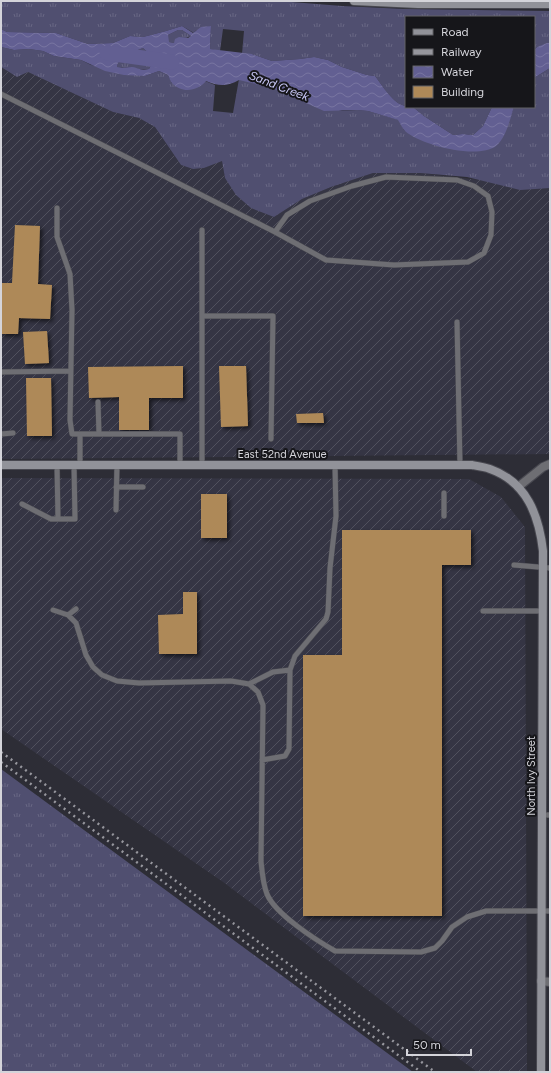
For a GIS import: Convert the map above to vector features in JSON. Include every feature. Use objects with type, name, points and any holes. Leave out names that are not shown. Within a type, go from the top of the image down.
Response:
[{"type":"street","points":[[354,1],[404,3],[550,4]]},
{"type":"street","name":"East 52nd Avenue","points":[[1,465],[472,464],[491,469],[505,476],[518,487]]},
{"type":"street","points":[[518,487],[543,467],[550,464]]},
{"type":"street","name":"North Ivy Street","points":[[518,487],[529,500],[536,512],[547,567],[543,611],[546,702],[546,911],[541,981],[542,1072]]},
{"type":"street","points":[[541,981],[550,982]]},
{"type":"lane","points":[[1,94],[276,232],[326,260],[394,265],[468,262],[484,253],[491,235],[492,212],[488,196],[474,186],[457,180],[386,178],[352,186],[310,201],[287,215],[276,232]]},
{"type":"lane","points":[[57,208],[57,236],[70,274],[70,420],[72,434],[180,434],[180,465]]},
{"type":"lane","points":[[202,230],[202,465]]},
{"type":"lane","points":[[202,316],[272,316],[271,439]]},
{"type":"lane","points":[[457,322],[460,464]]},
{"type":"lane","points":[[1,372],[71,370]]},
{"type":"lane","points":[[98,402],[99,434]]},
{"type":"lane","points":[[1,434],[14,433]]},
{"type":"lane","points":[[22,504],[51,519],[75,519],[80,434]]},
{"type":"lane","points":[[57,465],[58,519]]},
{"type":"lane","points":[[116,510],[117,465]]},
{"type":"lane","points":[[262,760],[285,756],[289,749],[290,670],[295,656],[326,619],[328,612],[330,568],[336,516],[335,465]]},
{"type":"lane","points":[[116,487],[143,487]]},
{"type":"lane","points":[[444,493],[444,516]]},
{"type":"lane","points":[[514,565],[547,567]]},
{"type":"lane","points":[[68,615],[76,609]]},
{"type":"lane","points":[[53,610],[68,615],[76,623],[86,656],[93,667],[102,675],[117,681],[170,683],[231,681],[249,684],[258,692],[263,705],[261,861],[263,880],[268,895],[278,911],[323,944],[335,950],[342,951],[421,952],[435,948],[452,927],[467,917],[486,911],[546,911]]},
{"type":"lane","points":[[484,611],[543,611]]},
{"type":"lane","points":[[249,684],[272,672],[290,670]]},
{"type":"shaded area","points":[[1,67],[17,77],[28,72],[113,112],[139,118],[155,127],[181,165],[193,169],[204,168],[222,160],[225,178],[274,217],[302,199],[331,187],[373,173],[420,173],[550,188],[550,454],[1,459]]},
{"type":"shaded area","points":[[1,478],[469,479],[501,497],[525,527],[527,1072],[477,1072],[223,882],[1,729]]},
{"type":"green space","points":[[1,1],[279,1],[404,9],[550,11],[550,43],[535,49],[535,16],[405,16],[405,106],[397,102],[375,76],[342,67],[328,60],[314,57],[272,61],[252,54],[242,54],[244,31],[223,29],[220,51],[210,49],[211,26],[195,31],[194,33],[182,26],[143,37],[130,36],[113,43],[88,44],[56,33],[7,32],[1,29]]},
{"type":"green space","points":[[178,30],[182,30],[191,36],[174,43],[168,42],[168,35]]},
{"type":"green space","points":[[1,47],[14,50],[29,49],[43,51],[54,56],[81,60],[91,65],[145,76],[159,71],[168,75],[172,83],[205,81],[215,85],[213,111],[233,113],[239,79],[342,111],[368,111],[399,120],[404,130],[416,137],[503,136],[514,108],[535,108],[535,77],[550,68],[550,188],[520,190],[467,177],[420,173],[373,173],[331,187],[302,199],[274,217],[251,208],[236,195],[225,178],[222,161],[204,168],[193,169],[181,165],[155,127],[139,118],[113,112],[28,72],[17,77],[1,67]]},
{"type":"green space","points":[[143,48],[153,57],[149,69],[117,67],[118,63],[129,53]]},
{"type":"green space","points":[[414,108],[492,108],[483,126],[473,135],[453,135]]},
{"type":"green space","points":[[1,769],[413,1072],[1,1072]]},
{"type":"water","points":[[182,26],[193,33],[201,27],[211,26],[210,49],[252,54],[272,61],[314,57],[328,60],[342,67],[375,76],[397,102],[405,106],[405,108],[414,108],[453,135],[473,135],[483,126],[492,108],[514,108],[505,133],[496,146],[487,150],[476,152],[463,151],[436,146],[423,141],[405,131],[398,120],[368,111],[324,111],[272,88],[239,80],[230,84],[222,85],[206,81],[199,87],[185,90],[180,89],[171,82],[168,75],[159,71],[145,76],[124,75],[105,71],[81,60],[54,56],[43,51],[29,49],[14,50],[1,47],[1,29],[7,32],[56,33],[88,44],[113,43],[130,36],[143,37]],"holes":[[[178,30],[182,30],[191,36],[188,38],[179,37],[175,39],[174,43],[169,42],[168,35]],[[143,48],[153,57],[149,69],[143,70],[132,67],[117,67],[118,63],[130,53]]]},
{"type":"water","points":[[550,43],[550,68],[535,77],[535,49]]},
{"type":"building","points":[[15,225],[40,226],[38,284],[52,285],[50,319],[19,318],[18,334],[1,334],[1,283],[12,283]]},
{"type":"building","points":[[47,331],[49,363],[25,364],[23,332]]},
{"type":"building","points":[[183,366],[183,398],[149,398],[149,430],[119,430],[119,397],[89,398],[88,367]]},
{"type":"building","points":[[219,366],[246,366],[248,426],[221,427]]},
{"type":"building","points":[[26,378],[51,378],[52,436],[27,436]]},
{"type":"building","points":[[323,413],[324,423],[297,423],[296,414]]},
{"type":"building","points":[[201,494],[227,494],[227,538],[201,538]]},
{"type":"building","points":[[342,530],[471,530],[471,565],[442,565],[442,916],[303,916],[303,655],[342,655]]},
{"type":"building","points":[[183,592],[197,592],[197,654],[159,654],[158,615],[183,614]]},
{"type":"waterway","name":"Sand Creek","points":[[107,53],[172,62]]},
{"type":"railway","points":[[1,752],[435,1072]]},
{"type":"railway","points":[[1,762],[421,1072]]}]
